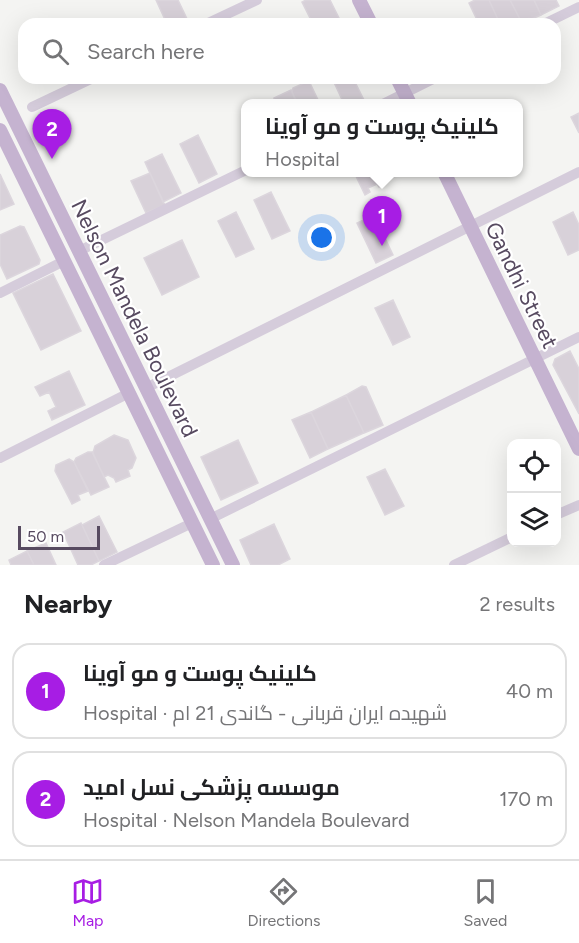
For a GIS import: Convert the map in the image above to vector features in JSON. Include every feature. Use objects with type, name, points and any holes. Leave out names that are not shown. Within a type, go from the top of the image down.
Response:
[{"type":"main road","points":[[359,0],[368,18]]},
{"type":"main road","points":[[400,84],[407,98]]},
{"type":"main road","name":"Nelson Mandela Boulevard","points":[[0,90],[232,565]]},
{"type":"main road","name":"Nelson Mandela Boulevard","points":[[0,130],[213,565]]},
{"type":"main road","name":"Gandhi Street","points":[[446,177],[579,449]]},
{"type":"street","points":[[220,18],[257,0]]},
{"type":"street","points":[[556,18],[579,7]]},
{"type":"street","points":[[32,107],[80,84]]},
{"type":"street","points":[[407,98],[427,84]]},
{"type":"street","points":[[79,251],[241,172]]},
{"type":"street","points":[[146,388],[579,172]]},
{"type":"street","points":[[0,293],[64,261]]},
{"type":"street","points":[[210,519],[579,338]]},
{"type":"street","points":[[0,458],[129,393]]},
{"type":"street","points":[[561,513],[579,504]]},
{"type":"street","points":[[104,565],[192,523]]},
{"type":"street","points":[[454,565],[507,539]]},
{"type":"building","points":[[156,0],[178,0],[187,18],[164,18]]},
{"type":"building","points":[[330,0],[339,18],[310,18],[302,2]]},
{"type":"building","points":[[475,0],[489,0],[497,18],[476,18],[469,3]]},
{"type":"building","points":[[489,0],[510,0],[519,18],[497,18]]},
{"type":"building","points":[[510,0],[534,0],[541,15],[534,18],[519,18]]},
{"type":"building","points":[[534,0],[556,0],[559,6],[541,15]]},
{"type":"building","points":[[302,84],[310,84],[318,99],[296,99],[292,92],[293,88]]},
{"type":"building","points":[[335,84],[356,84],[364,99],[342,99]]},
{"type":"building","points":[[291,90],[295,99],[274,99]]},
{"type":"building","points":[[579,113],[579,133],[571,117]]},
{"type":"building","points":[[198,135],[217,174],[199,183],[180,144]]},
{"type":"building","points":[[162,154],[181,193],[163,202],[145,162]]},
{"type":"building","points":[[150,173],[165,205],[146,213],[131,181]]},
{"type":"building","points":[[0,174],[14,204],[0,210]]},
{"type":"building","points":[[356,177],[379,177],[383,185],[379,187],[377,184],[368,188],[370,192],[365,195]]},
{"type":"building","points":[[271,192],[290,231],[272,239],[254,200]]},
{"type":"building","points":[[236,212],[254,249],[236,257],[218,221]]},
{"type":"building","points":[[573,212],[579,225],[579,250],[568,255],[553,222]]},
{"type":"building","points":[[374,215],[393,255],[376,263],[357,223]]},
{"type":"building","points":[[20,226],[24,227],[40,260],[39,264],[7,279],[0,264],[0,235]]},
{"type":"building","points":[[182,240],[199,277],[162,295],[144,258]]},
{"type":"building","points":[[53,274],[81,331],[41,350],[13,293]]},
{"type":"building","points":[[393,300],[410,337],[393,345],[375,308]]},
{"type":"building","points":[[570,351],[579,369],[579,414],[553,365],[555,359]]},
{"type":"building","points":[[69,371],[85,405],[52,420],[48,411],[56,407],[49,392],[40,396],[35,387]]},
{"type":"building","points":[[362,386],[366,387],[383,425],[364,433],[346,395]]},
{"type":"building","points":[[346,395],[364,433],[328,449],[311,412]]},
{"type":"building","points":[[311,412],[328,449],[310,458],[292,420]]},
{"type":"building","points":[[114,435],[128,440],[136,458],[132,468],[128,470],[130,476],[116,482],[108,475],[104,477],[93,453],[95,446]]},
{"type":"building","points":[[238,440],[258,483],[221,500],[201,457]]},
{"type":"building","points":[[92,452],[109,487],[91,495],[74,462],[76,458]]},
{"type":"building","points":[[69,459],[74,462],[88,491],[78,495],[80,500],[72,504],[55,471],[56,465]]},
{"type":"building","points":[[385,469],[404,506],[385,515],[367,477]]},
{"type":"building","points":[[99,516],[117,552],[99,561],[82,525]]},
{"type":"building","points":[[81,523],[99,561],[91,565],[78,565],[63,532]]},
{"type":"building","points":[[274,524],[290,559],[278,565],[251,565],[240,540]]},
{"type":"building","points":[[46,543],[56,565],[34,565],[27,551]]},
{"type":"building","points":[[27,551],[34,565],[11,565],[9,560]]},
{"type":"place","name":"موسسه پزشکی نسل امید","points":[[52,159]]},
{"type":"place","name":"کلینیک پوست و مو آوینا","points":[[382,246]]}]
